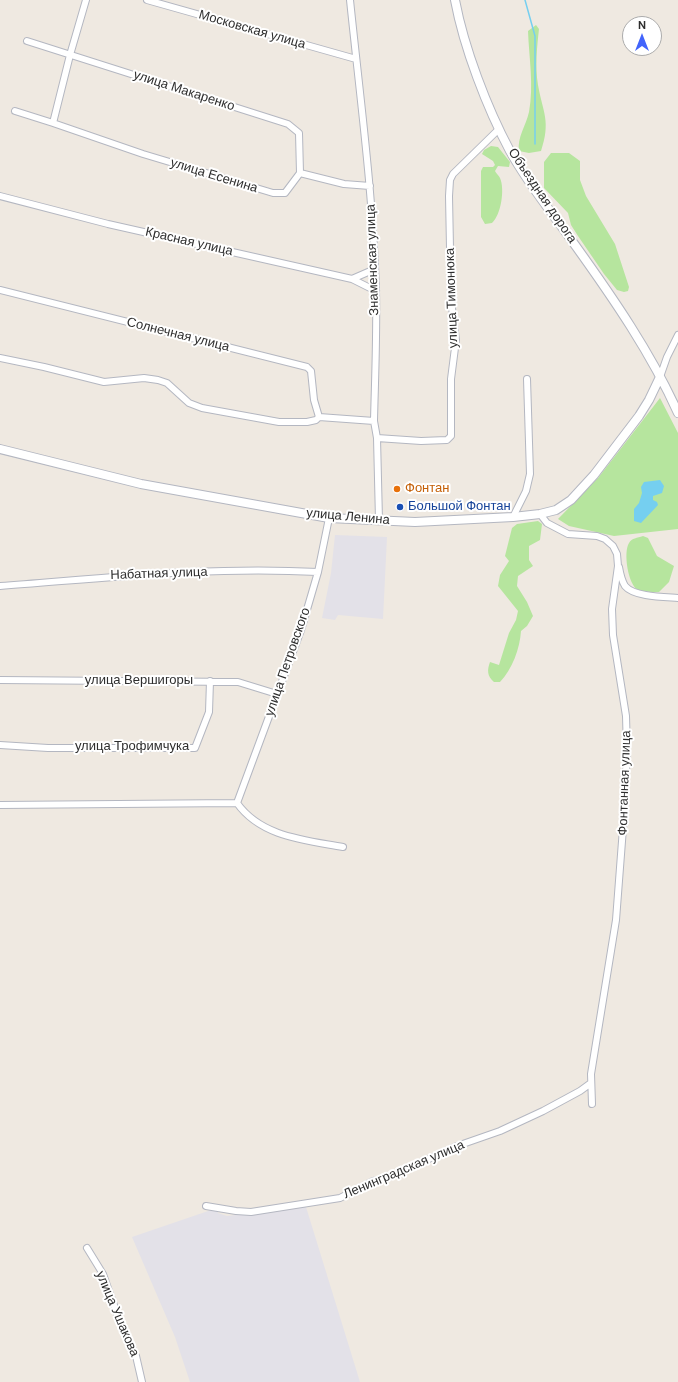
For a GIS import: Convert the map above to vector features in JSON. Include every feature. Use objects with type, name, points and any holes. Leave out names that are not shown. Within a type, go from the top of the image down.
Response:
[{"type":"street","points":[[54,124],[70,55],[86,0]]},
{"type":"street","name":"Московская улица","points":[[147,0],[356,59]]},
{"type":"street","name":"Знаменская улица","points":[[350,0],[370,186],[375,269],[374,421],[377,438],[379,520]]},
{"type":"street","name":"Объездная дорога","points":[[455,0],[464,38],[475,69],[499,128],[521,169],[616,303],[660,377],[678,413]]},
{"type":"street","name":"улица Макаренко","points":[[27,41],[288,124],[299,132],[300,173]]},
{"type":"street","name":"улица Есенина","points":[[15,111],[143,154],[273,193],[285,193],[300,173]]},
{"type":"street","name":"улица Тимонюка","points":[[377,438],[422,441],[447,440],[451,436],[451,379],[456,340],[451,300],[450,180],[453,174],[499,128]]},
{"type":"street","points":[[300,173],[344,184],[370,186]]},
{"type":"street","name":"Красная улица","points":[[0,196],[108,224],[352,279],[376,291]]},
{"type":"street","points":[[352,279],[375,269]]},
{"type":"street","name":"Солнечная улица","points":[[0,290],[307,367],[311,371],[314,400],[319,416]]},
{"type":"street","points":[[660,377],[667,357],[678,335]]},
{"type":"street","points":[[0,358],[104,382],[139,378],[158,380],[167,383],[189,403],[202,408],[279,422],[307,422],[316,420],[319,416],[374,421]]},
{"type":"street","name":"улица Ленина","points":[[0,449],[141,484],[329,518],[415,522],[513,517],[540,514],[556,510],[571,500],[594,475],[649,400],[660,377]]},
{"type":"street","points":[[513,517],[526,491],[530,474],[527,379]]},
{"type":"street","name":"Фонтанная улица","points":[[540,514],[547,523],[557,530],[568,534],[597,536],[609,542],[618,554],[618,566],[612,609],[613,635],[626,716],[627,751],[625,807],[616,920],[591,1083],[592,1104]]},
{"type":"street","name":"улица Петровского","points":[[237,803],[301,630],[318,572],[329,518]]},
{"type":"street","points":[[618,566],[625,586]]},
{"type":"street","name":"Набатная улица","points":[[0,586],[143,573],[210,572],[241,569],[318,572]]},
{"type":"street","points":[[615,583],[625,586],[633,591],[649,595],[678,598]]},
{"type":"street","name":"улица Вершигоры","points":[[0,680],[238,682],[277,694]]},
{"type":"street","name":"улица Трофимчука","points":[[0,745],[48,748],[194,748],[197,744],[199,734],[209,712],[210,681]]},
{"type":"street","points":[[0,805],[237,803],[245,814],[261,826],[297,838],[342,847]]},
{"type":"street","name":"Ленинградская улица","points":[[206,1206],[251,1212],[340,1198],[373,1181],[392,1176],[457,1146],[500,1131],[543,1111],[591,1083]]},
{"type":"street","name":"улица Ушакова","points":[[87,1248],[103,1274],[122,1328],[136,1356],[142,1382]]},
{"type":"shaded area","points":[[335,535],[387,537],[383,619],[338,615],[335,620],[322,618],[331,573]]},
{"type":"shaded area","points":[[306,1207],[360,1382],[190,1382],[175,1337],[132,1237],[217,1208],[218,1213],[227,1216]]},
{"type":"green space","points":[[536,25],[539,29],[537,78],[546,124],[541,151],[529,153],[519,151],[519,141],[528,117],[531,92],[528,31]]},
{"type":"green space","points":[[491,146],[498,147],[510,162],[509,167],[498,166],[495,171],[500,178],[502,189],[500,208],[492,223],[485,224],[481,217],[481,171],[483,167],[493,167],[495,165],[493,161],[482,154],[484,150]]},
{"type":"green space","points":[[551,153],[569,153],[580,161],[580,180],[586,196],[615,244],[629,287],[628,291],[624,292],[617,290],[604,274],[571,225],[568,213],[544,188],[544,162]]},
{"type":"green space","points":[[660,398],[678,433],[678,529],[614,536],[569,526],[558,519],[598,478]]},
{"type":"green space","points":[[538,521],[542,524],[540,540],[529,546],[529,560],[533,566],[518,576],[517,586],[527,602],[533,616],[527,626],[521,631],[517,651],[512,665],[500,682],[494,682],[488,673],[490,662],[499,665],[518,611],[498,586],[500,575],[509,561],[505,556],[512,528],[517,524]]},
{"type":"green space","points":[[643,536],[648,538],[657,556],[674,566],[669,582],[659,592],[646,592],[638,590],[634,587],[629,575],[626,553],[627,547],[632,540]]},
{"type":"water","points":[[660,480],[664,486],[662,493],[653,496],[653,500],[657,502],[658,505],[641,523],[634,521],[634,509],[639,503],[642,493],[641,487],[644,482]]},
{"type":"waterway","points":[[525,0],[535,36],[535,144]]},
{"type":"place","name":"Фонтан","points":[[397,489]]},
{"type":"place","name":"Большой Фонтан","points":[[400,507]]}]
